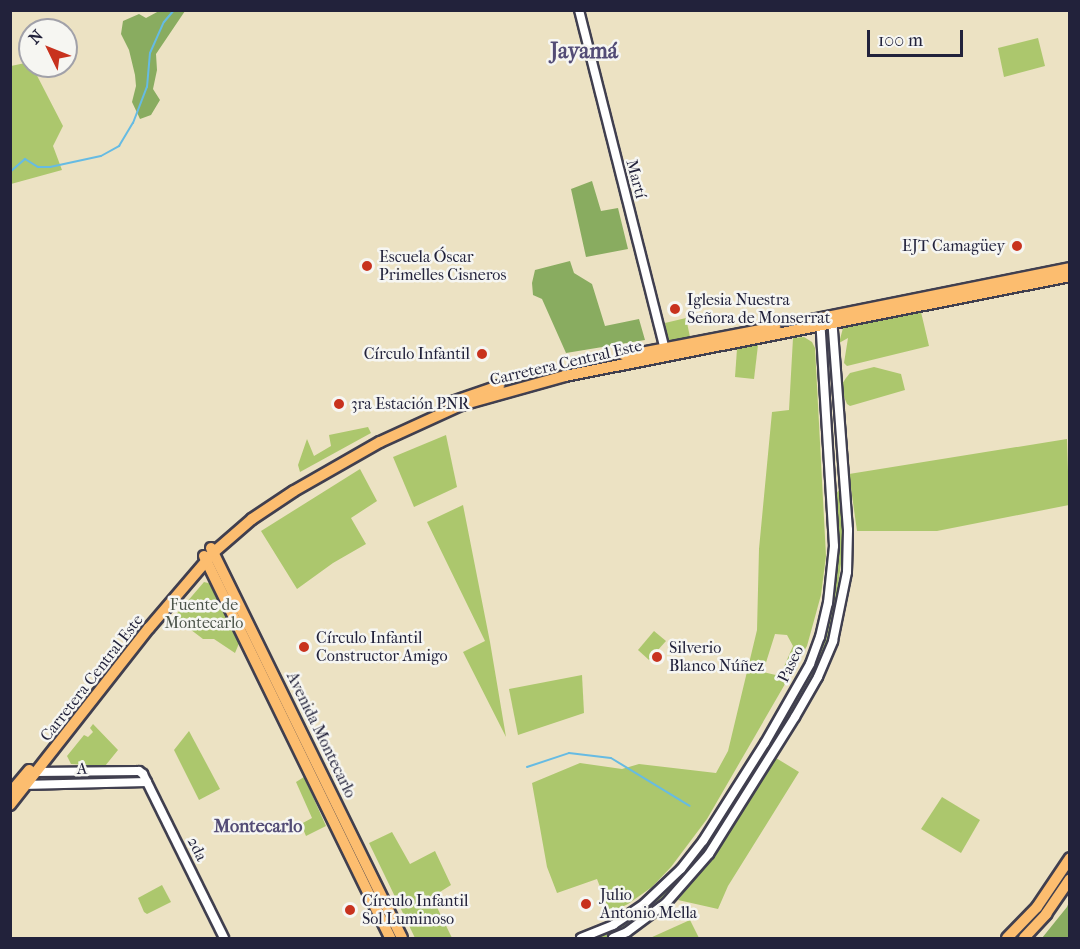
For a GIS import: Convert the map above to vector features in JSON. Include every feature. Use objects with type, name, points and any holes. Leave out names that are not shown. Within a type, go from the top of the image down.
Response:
[{"type":"main road","name":"Carretera Central Este","points":[[832,319],[1070,268]]},
{"type":"main road","name":"Carretera Central Este","points":[[10,805],[22,785],[208,553],[294,490],[380,442],[461,405],[518,388],[666,352],[820,321],[1070,276]]},
{"type":"main road","name":"Avenida Montecarlo","points":[[208,553],[390,939]]},
{"type":"main road","name":"Avenida Montecarlo","points":[[208,553],[402,939]]},
{"type":"main road","name":"Carretera Central Este","points":[[10,793],[22,785]]},
{"type":"main road","points":[[1007,939],[1036,907],[1070,858]]},
{"type":"main road","points":[[1024,939],[1046,914],[1070,879]]},
{"type":"street","name":"Martí","points":[[579,10],[666,352]]},
{"type":"street","name":"Paseo","points":[[613,939],[659,909],[709,854],[776,749],[818,677],[840,615],[847,572],[846,479],[832,319]]},
{"type":"street","name":"Paseo","points":[[581,939],[613,925],[644,904],[681,869],[704,841],[795,692],[820,637],[828,603],[834,546],[820,321]]},
{"type":"street","points":[[831,482],[846,479]]},
{"type":"street","name":"A","points":[[33,772],[139,771],[145,778]]},
{"type":"street","name":"A","points":[[22,785],[145,778]]},
{"type":"street","name":"2da","points":[[145,778],[224,939]]},
{"type":"green space","points":[[159,11],[185,11],[156,54],[157,70],[153,89],[160,100],[151,115],[140,119],[132,102],[136,86],[135,75],[129,50],[121,34],[123,21],[139,14],[146,18]]},
{"type":"green space","points":[[1038,38],[1045,66],[1004,77],[998,48]]},
{"type":"green space","points":[[18,65],[18,78],[38,78],[63,126],[53,146],[62,170],[11,184],[11,66]]},
{"type":"green space","points":[[592,181],[601,211],[618,208],[628,249],[586,257],[571,189]]},
{"type":"green space","points":[[570,261],[574,273],[592,284],[605,326],[639,319],[645,340],[566,353],[542,299],[533,295],[532,283],[535,270]]},
{"type":"green space","points":[[921,312],[929,346],[847,366],[844,363],[848,338],[839,343],[843,328]]},
{"type":"green space","points":[[686,318],[690,337],[668,342],[665,323]]},
{"type":"green space","points":[[804,337],[812,342],[815,348],[826,556],[821,595],[807,646],[707,819],[671,867],[652,887],[628,904],[610,913],[597,879],[557,893],[547,867],[532,783],[580,763],[622,769],[639,764],[716,773],[728,751],[757,630],[759,549],[772,412],[789,410],[793,338]],"holes":[[[775,634],[787,635],[793,646],[780,676],[763,672]]]},
{"type":"green space","points":[[758,345],[754,379],[735,377],[737,349]]},
{"type":"green space","points":[[874,367],[901,374],[905,390],[850,406],[847,404],[842,392],[842,384],[846,378],[850,373]]},
{"type":"green space","points":[[368,427],[371,433],[300,472],[298,465],[307,439],[314,456],[331,446],[329,435]]},
{"type":"green space","points":[[446,435],[457,487],[414,507],[393,457]]},
{"type":"green space","points":[[1067,439],[1069,505],[937,531],[857,531],[849,474]]},
{"type":"green space","points":[[360,469],[377,501],[351,518],[366,544],[333,563],[297,589],[261,531]]},
{"type":"green space","points":[[839,490],[842,492],[842,557],[831,633],[804,696],[781,734],[778,734],[777,729],[809,672],[831,607],[836,574],[836,494]]},
{"type":"green space","points":[[463,505],[506,737],[463,652],[485,641],[427,522]]},
{"type":"green space","name":"Fuente de Montecarlo","points":[[204,582],[212,584],[240,641],[235,653],[214,639],[203,639],[174,617]]},
{"type":"green space","points":[[654,631],[666,641],[649,660],[638,650]]},
{"type":"green space","points":[[582,675],[584,713],[518,735],[509,689]]},
{"type":"green space","points":[[93,724],[118,750],[105,766],[71,764],[67,756],[84,735],[88,737],[93,732],[90,728]]},
{"type":"green space","points":[[189,731],[220,789],[199,800],[174,750]]},
{"type":"green space","points":[[761,755],[766,757],[720,831],[694,869],[673,893],[636,922],[615,934],[605,938],[594,938],[615,929],[647,908],[691,865]]},
{"type":"green space","points":[[776,758],[799,772],[728,886],[718,909],[678,900],[708,862]]},
{"type":"green space","points":[[304,777],[326,826],[306,836],[301,824],[312,818],[296,782]]},
{"type":"green space","points":[[942,797],[980,820],[961,853],[921,829]]},
{"type":"green space","points":[[392,832],[410,864],[435,851],[451,885],[432,897],[452,938],[415,938],[369,843]]},
{"type":"green space","points":[[162,885],[171,902],[147,914],[138,898]]},
{"type":"green space","points":[[1069,902],[1069,938],[1042,938],[1067,907]]},
{"type":"green space","points":[[690,920],[699,938],[650,938]]},
{"type":"waterway","points":[[10,172],[25,159],[38,167],[50,167],[101,156],[119,146],[133,123],[147,87],[150,53],[164,22],[174,10]]},
{"type":"waterway","points":[[527,767],[569,753],[611,758],[690,806]]},
{"type":"place","name":"EJT Camagüey","points":[[1017,246]]},
{"type":"place","name":"Escuela Óscar Primelles Cisneros","points":[[367,266]]},
{"type":"place","name":"Iglesia Nuestra Señora de Monserrat","points":[[675,309]]},
{"type":"place","name":"Círculo Infantil","points":[[482,354]]},
{"type":"place","name":"3ra Estación PNR","points":[[339,404]]},
{"type":"place","name":"Círculo Infantil Constructor Amigo","points":[[304,647]]},
{"type":"place","name":"Silverio Blanco Núñez","points":[[657,657]]},
{"type":"place","name":"Julio Antonio Mella","points":[[586,904]]},
{"type":"place","name":"Círculo Infantil Sol Luminoso","points":[[350,910]]},
{"type":"district","name":"Jayamá","points":[[584,52]]},
{"type":"district","name":"Montecarlo","points":[[258,827]]}]
